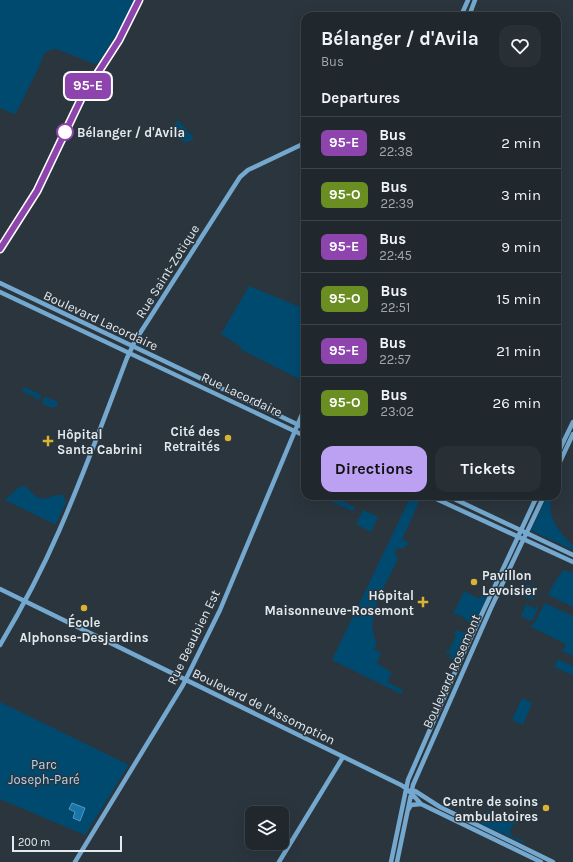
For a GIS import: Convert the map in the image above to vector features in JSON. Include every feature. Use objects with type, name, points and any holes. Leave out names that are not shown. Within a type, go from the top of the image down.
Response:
[{"type":"street","points":[[0,249],[37,191],[81,99],[119,40],[138,0]]},
{"type":"street","points":[[463,12],[468,0],[475,2],[471,12]]},
{"type":"street","name":"Rue Saint-Zotique","points":[[0,645],[25,601],[57,536],[73,500],[133,346],[240,176],[248,170],[301,145]]},
{"type":"street","name":"Boulevard Lacordaire","points":[[0,284],[194,375]]},
{"type":"street","name":"Boulevard Lacordaire","points":[[0,292],[190,382]]},
{"type":"street","name":"Rue Lacordaire","points":[[194,375],[301,426]]},
{"type":"street","name":"Rue Lacordaire","points":[[190,382],[301,434]]},
{"type":"street","name":"Rue Beaubien Est","points":[[75,862],[186,680],[220,610],[301,417]]},
{"type":"street","points":[[561,447],[573,422]]},
{"type":"street","points":[[561,460],[573,434]]},
{"type":"street","points":[[438,500],[573,562]]},
{"type":"street","points":[[450,506],[453,500]]},
{"type":"street","points":[[455,500],[573,555]]},
{"type":"street","name":"Boulevard Rosemont","points":[[391,862],[408,780],[459,663],[535,500]]},
{"type":"street","name":"Boulevard Rosemont","points":[[397,862],[411,791],[465,665],[542,500]]},
{"type":"street","name":"Boulevard de l'Assomption","points":[[0,589],[411,791],[416,791],[440,807],[553,862]]},
{"type":"street","points":[[279,862],[343,757]]},
{"type":"street","name":"Boulevard de l'Assomption","points":[[411,791],[413,796],[421,804],[541,862]]},
{"type":"street","points":[[406,816],[411,805],[421,804]]},
{"type":"green space","points":[[0,0],[134,0],[119,31],[98,63],[95,64],[56,49],[50,50],[44,54],[16,113],[14,114],[0,108]]},
{"type":"green space","points":[[178,120],[193,137],[193,140],[186,142],[182,141],[176,136],[174,133],[174,127]]},
{"type":"green space","points":[[249,286],[301,307],[301,380],[240,349],[241,347],[221,334]]},
{"type":"green space","points":[[25,387],[41,395],[37,402],[35,397],[23,392]]},
{"type":"green space","points":[[46,397],[58,402],[57,406],[52,408],[43,404],[43,399]]},
{"type":"green space","points":[[24,486],[35,496],[40,498],[63,495],[66,502],[56,524],[5,500],[18,488]]},
{"type":"green space","points":[[329,500],[340,500],[354,507],[355,509],[352,511]]},
{"type":"green space","points":[[409,500],[420,500],[402,540],[407,541],[408,544],[404,548],[397,548],[395,553],[398,559],[378,601],[373,623],[373,633],[377,643],[374,649],[381,653],[377,663],[392,673],[387,682],[403,690],[401,694],[332,660]]},
{"type":"green space","points":[[545,500],[552,500],[550,510],[552,517],[563,535],[573,546],[573,550],[534,532],[535,531],[531,531]]},
{"type":"green space","points":[[363,510],[378,517],[371,532],[356,524]]},
{"type":"green space","points":[[563,570],[573,573],[573,607],[548,595]]},
{"type":"green space","points":[[527,584],[538,589],[533,600],[522,595]]},
{"type":"green space","points":[[464,591],[480,599],[482,595],[487,597],[473,627],[462,616],[453,615]]},
{"type":"green space","points":[[545,603],[573,616],[573,656],[562,651],[566,644],[531,627]]},
{"type":"green space","points":[[526,604],[536,609],[537,605],[539,606],[533,619],[530,621],[521,616]]},
{"type":"green space","points":[[456,630],[471,632],[458,661],[449,658],[451,654],[446,652],[446,649],[449,651],[456,635],[454,634]]},
{"type":"green space","points":[[558,659],[573,666],[573,675],[554,667]]},
{"type":"green space","points":[[522,698],[532,703],[523,725],[512,720]]},
{"type":"green space","name":"Parc Joseph-Paré","points":[[0,702],[127,764],[128,766],[85,835],[0,799]]},
{"type":"green space","points":[[487,811],[501,815],[518,824],[514,824],[511,827],[510,833],[513,837],[523,840],[524,843],[481,824]]},
{"type":"shaded area","points":[[72,803],[85,808],[80,821],[73,818],[75,812],[69,809]]},
{"type":"bus line","name":"95-E","points":[[0,249],[37,191],[81,99],[119,40],[139,0]]},
{"type":"place","name":"Bélanger / d'Avila","points":[[65,132]]},
{"type":"place","name":"Cité des Retraités","points":[[228,438]]},
{"type":"place","name":"Hôpital Santa Cabrini","points":[[48,441]]},
{"type":"place","name":"Pavillon Levoisier","points":[[474,582]]},
{"type":"place","name":"Hôpital Maisonneuve-Rosemont","points":[[423,602]]},
{"type":"place","name":"École Alphonse-Desjardins","points":[[84,608]]},
{"type":"place","name":"Centre de soins ambulatoires","points":[[546,808]]}]
